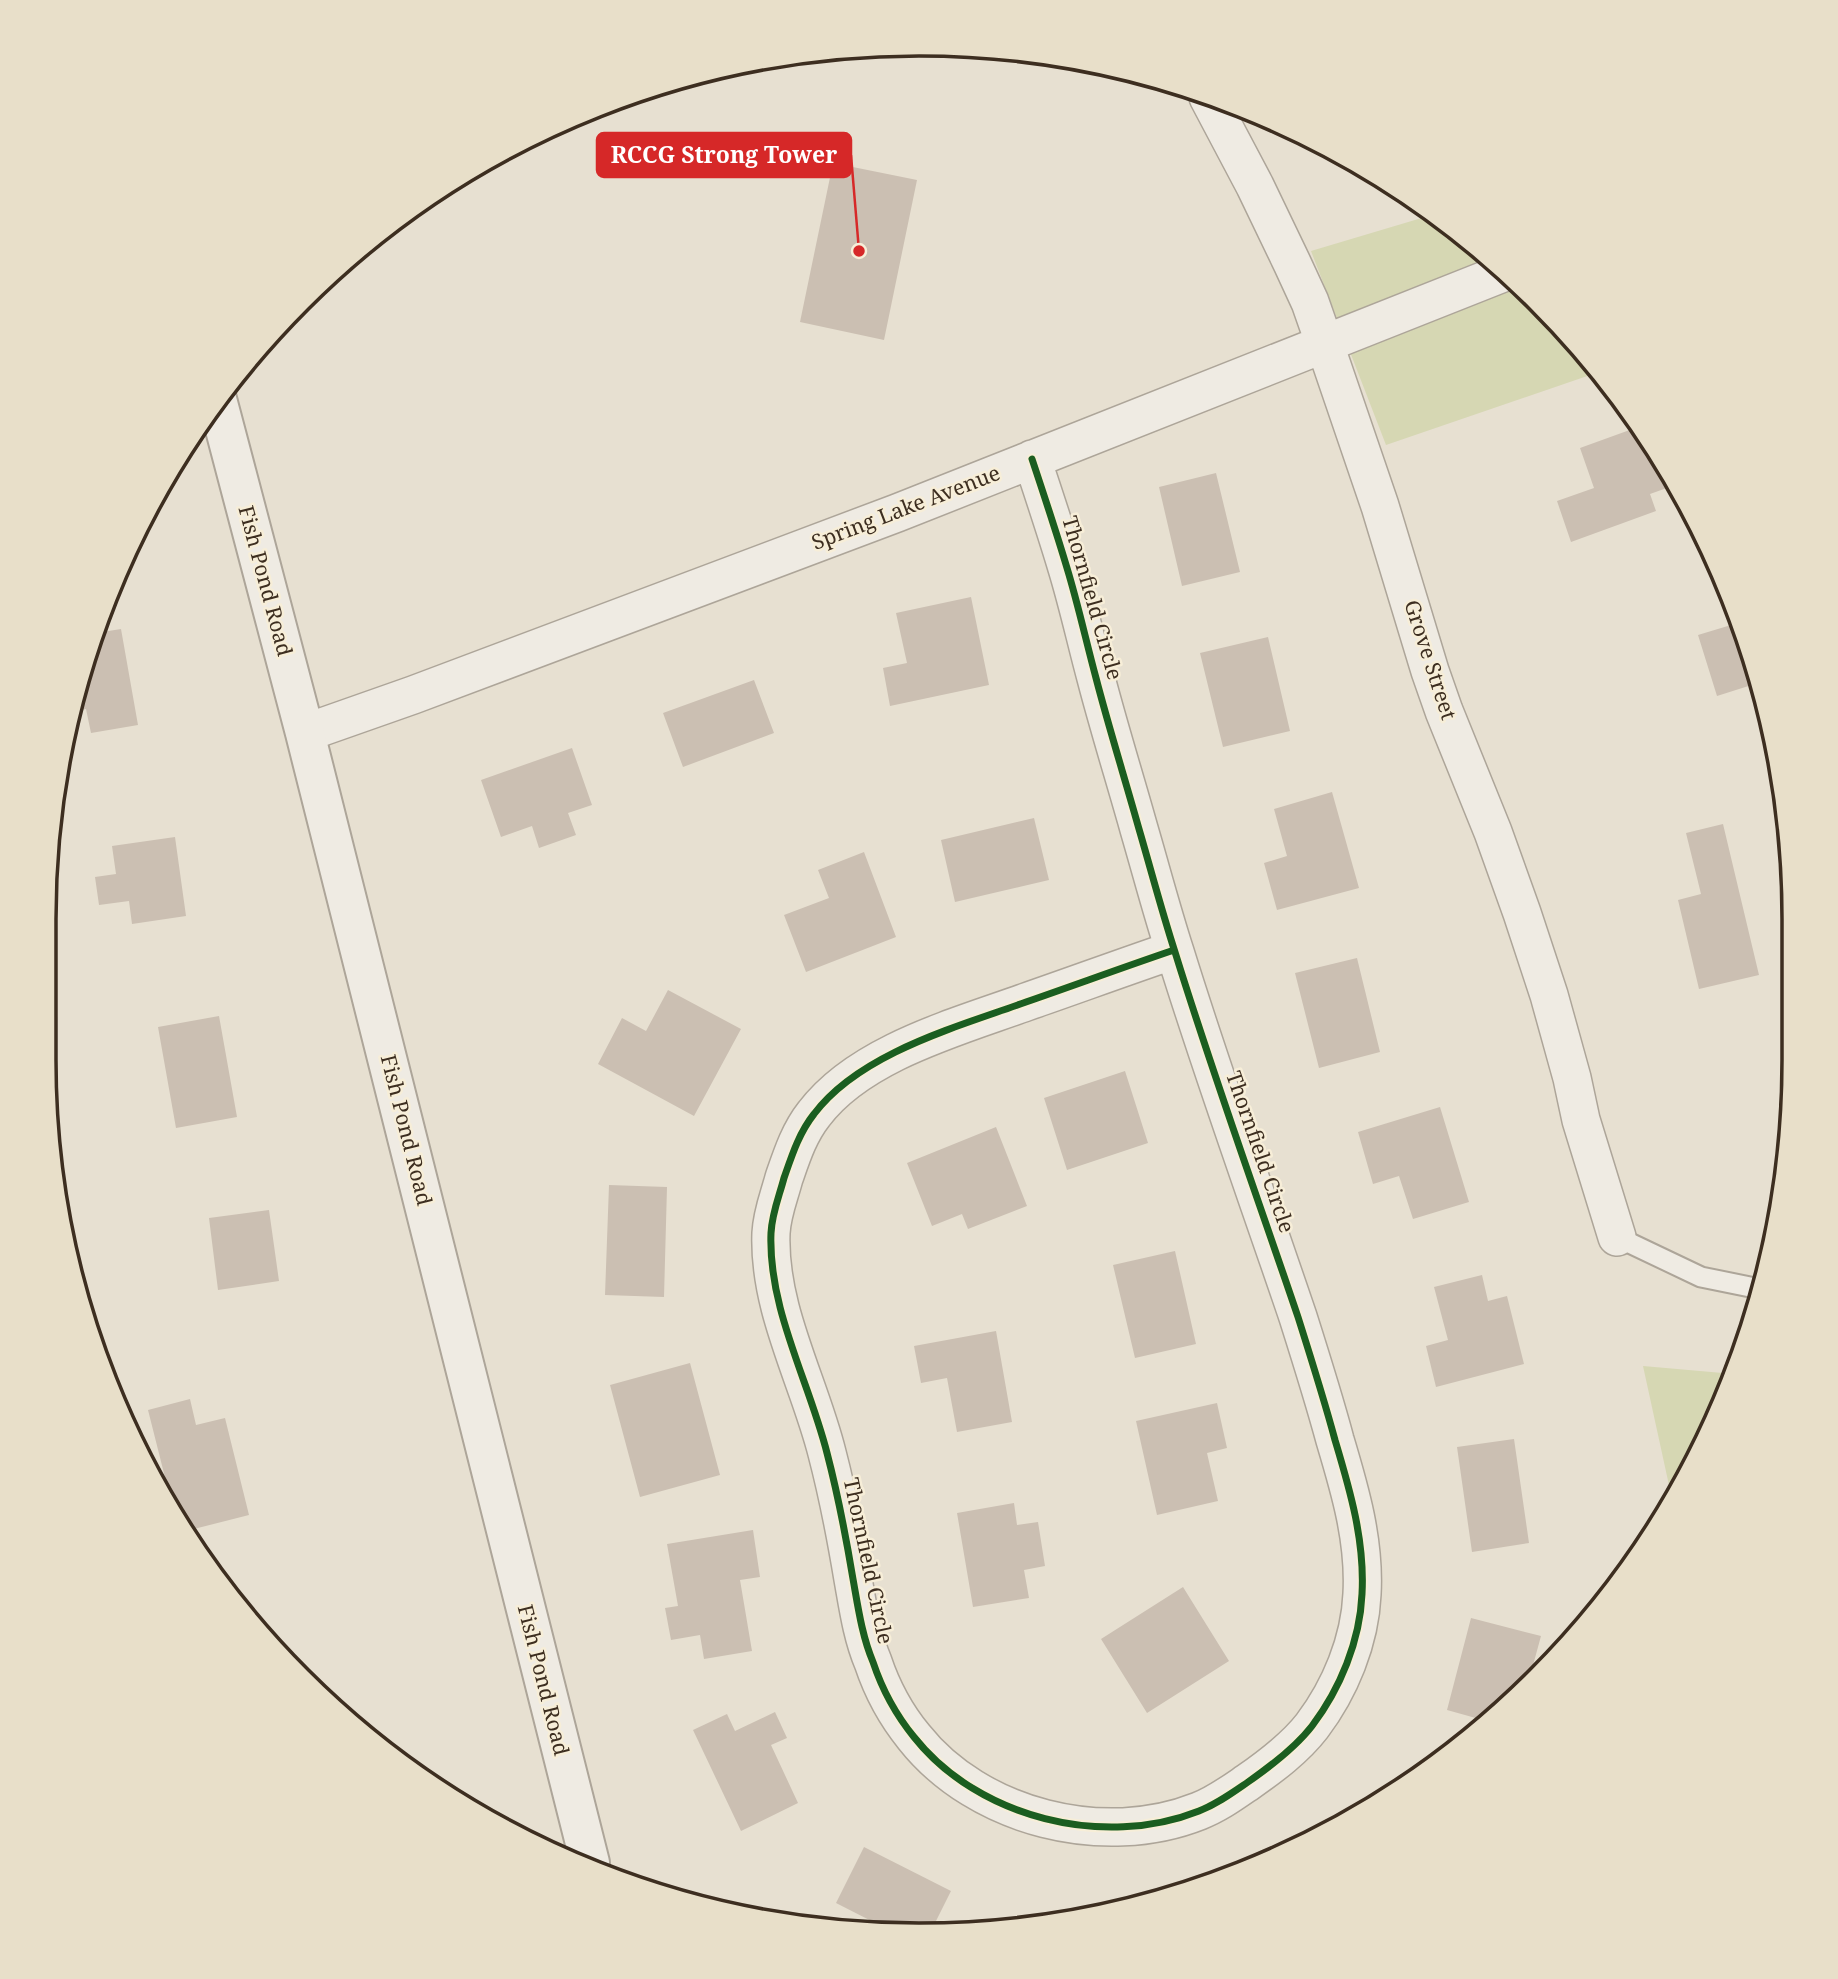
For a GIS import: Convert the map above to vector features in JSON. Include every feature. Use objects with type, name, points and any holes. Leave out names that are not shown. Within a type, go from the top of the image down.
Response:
[{"type":"street","name":"Grove Street","points":[[1214,109],[1255,186],[1310,302],[1380,506],[1444,712],[1493,832],[1522,913],[1555,1015],[1581,1120],[1617,1237]]},
{"type":"street","name":"Spring Lake Avenue","points":[[305,733],[535,650],[908,508],[1495,276]]},
{"type":"street","name":"Fish Pond Road","points":[[221,413],[305,733],[588,1857]]},
{"type":"street","name":"Thornfield Circle","points":[[1032,459],[1069,573],[1096,678],[1174,950],[1315,1371],[1355,1514],[1361,1559],[1362,1593],[1357,1630],[1347,1663],[1332,1695],[1310,1728],[1286,1753],[1225,1799],[1197,1812],[1145,1824],[1082,1826],[1051,1822],[977,1791],[944,1767],[916,1740],[891,1703],[872,1661],[862,1627],[826,1447],[778,1295],[771,1234],[775,1205],[790,1158],[800,1137],[815,1112],[833,1093],[871,1064],[972,1021],[1174,950]]},
{"type":"lane","points":[[1617,1237],[1701,1277],[1752,1287]]},
{"type":"green space","points":[[1422,218],[1488,270],[1529,309],[1589,375],[1386,445],[1311,251]]},
{"type":"green space","points":[[1643,1366],[1722,1373],[1693,1442],[1669,1486]]},
{"type":"building","points":[[833,163],[917,180],[884,340],[800,322]]},
{"type":"building","points":[[1630,430],[1666,488],[1650,494],[1656,511],[1571,542],[1557,501],[1594,488],[1580,448]]},
{"type":"building","points":[[1216,473],[1240,572],[1182,586],[1159,487]]},
{"type":"building","points":[[971,597],[989,685],[890,706],[883,668],[907,663],[896,613]]},
{"type":"building","points":[[1730,625],[1750,686],[1717,696],[1698,635]]},
{"type":"building","points":[[121,629],[138,725],[91,733],[86,709],[82,710],[106,631]]},
{"type":"building","points":[[1268,637],[1290,731],[1223,747],[1200,653]]},
{"type":"building","points":[[754,680],[774,733],[683,767],[663,713]]},
{"type":"building","points":[[572,748],[592,805],[568,813],[576,835],[539,848],[532,826],[501,837],[481,780]]},
{"type":"building","points":[[1332,792],[1359,888],[1277,910],[1264,863],[1287,856],[1274,809]]},
{"type":"building","points":[[1034,818],[1049,880],[955,902],[941,840]]},
{"type":"building","points":[[1723,824],[1759,975],[1699,989],[1678,900],[1701,894],[1686,833]]},
{"type":"building","points":[[175,837],[186,916],[132,924],[129,901],[99,905],[95,877],[116,874],[112,846]]},
{"type":"building","points":[[864,852],[896,937],[806,972],[784,915],[829,898],[818,870]]},
{"type":"building","points":[[1357,958],[1380,1052],[1319,1068],[1295,973]]},
{"type":"building","points":[[668,990],[741,1029],[694,1116],[598,1064],[622,1018],[646,1031]]},
{"type":"building","points":[[219,1016],[237,1117],[176,1128],[158,1027]]},
{"type":"building","points":[[1125,1071],[1148,1143],[1067,1170],[1044,1098]]},
{"type":"building","points":[[1440,1107],[1469,1202],[1413,1219],[1399,1176],[1373,1184],[1358,1132]]},
{"type":"building","points":[[996,1127],[1027,1206],[968,1229],[962,1214],[932,1226],[907,1163]]},
{"type":"building","points":[[609,1185],[667,1187],[664,1297],[605,1295]]},
{"type":"building","points":[[269,1210],[279,1281],[218,1290],[209,1218]]},
{"type":"building","points":[[1175,1251],[1196,1344],[1135,1358],[1113,1265]]},
{"type":"building","points":[[1482,1275],[1488,1301],[1507,1296],[1524,1364],[1436,1387],[1426,1346],[1448,1340],[1434,1287]]},
{"type":"building","points":[[996,1331],[1012,1422],[957,1432],[947,1378],[921,1383],[914,1346]]},
{"type":"building","points":[[690,1363],[720,1475],[640,1497],[610,1385]]},
{"type":"building","points":[[190,1399],[196,1425],[225,1418],[249,1515],[195,1529],[166,1481],[148,1410]]},
{"type":"building","points":[[1217,1403],[1227,1448],[1207,1453],[1218,1501],[1157,1515],[1136,1421]]},
{"type":"building","points":[[1514,1439],[1529,1543],[1472,1552],[1457,1447]]},
{"type":"building","points":[[1014,1503],[1017,1525],[1038,1522],[1045,1566],[1024,1570],[1029,1598],[973,1607],[957,1513]]},
{"type":"building","points":[[753,1530],[760,1577],[740,1580],[752,1651],[704,1659],[700,1635],[671,1640],[665,1608],[678,1606],[667,1544]]},
{"type":"building","points":[[1183,1587],[1229,1661],[1147,1713],[1101,1639]]},
{"type":"building","points":[[1471,1618],[1541,1636],[1533,1666],[1477,1718],[1447,1710]]},
{"type":"building","points":[[775,1712],[787,1738],[771,1745],[798,1803],[741,1831],[693,1730],[727,1714],[735,1731]]},
{"type":"building","points":[[864,1847],[951,1891],[935,1922],[872,1921],[836,1903]]},
{"type":"cycle path","points":[[1032,459],[1071,582],[1106,716],[1170,937],[1322,1394],[1355,1516],[1362,1574],[1360,1612],[1347,1664],[1322,1712],[1290,1749],[1236,1790],[1199,1811],[1162,1822],[1123,1827],[1084,1826],[1045,1819],[1007,1806],[972,1788],[941,1765],[914,1737],[890,1701],[866,1642],[827,1453],[783,1317],[776,1289],[771,1233],[784,1178],[804,1129],[833,1093],[857,1074],[883,1058],[941,1032],[1174,950]]},
{"type":"place","name":"RCCG Strong Tower","points":[[859,251]]}]
